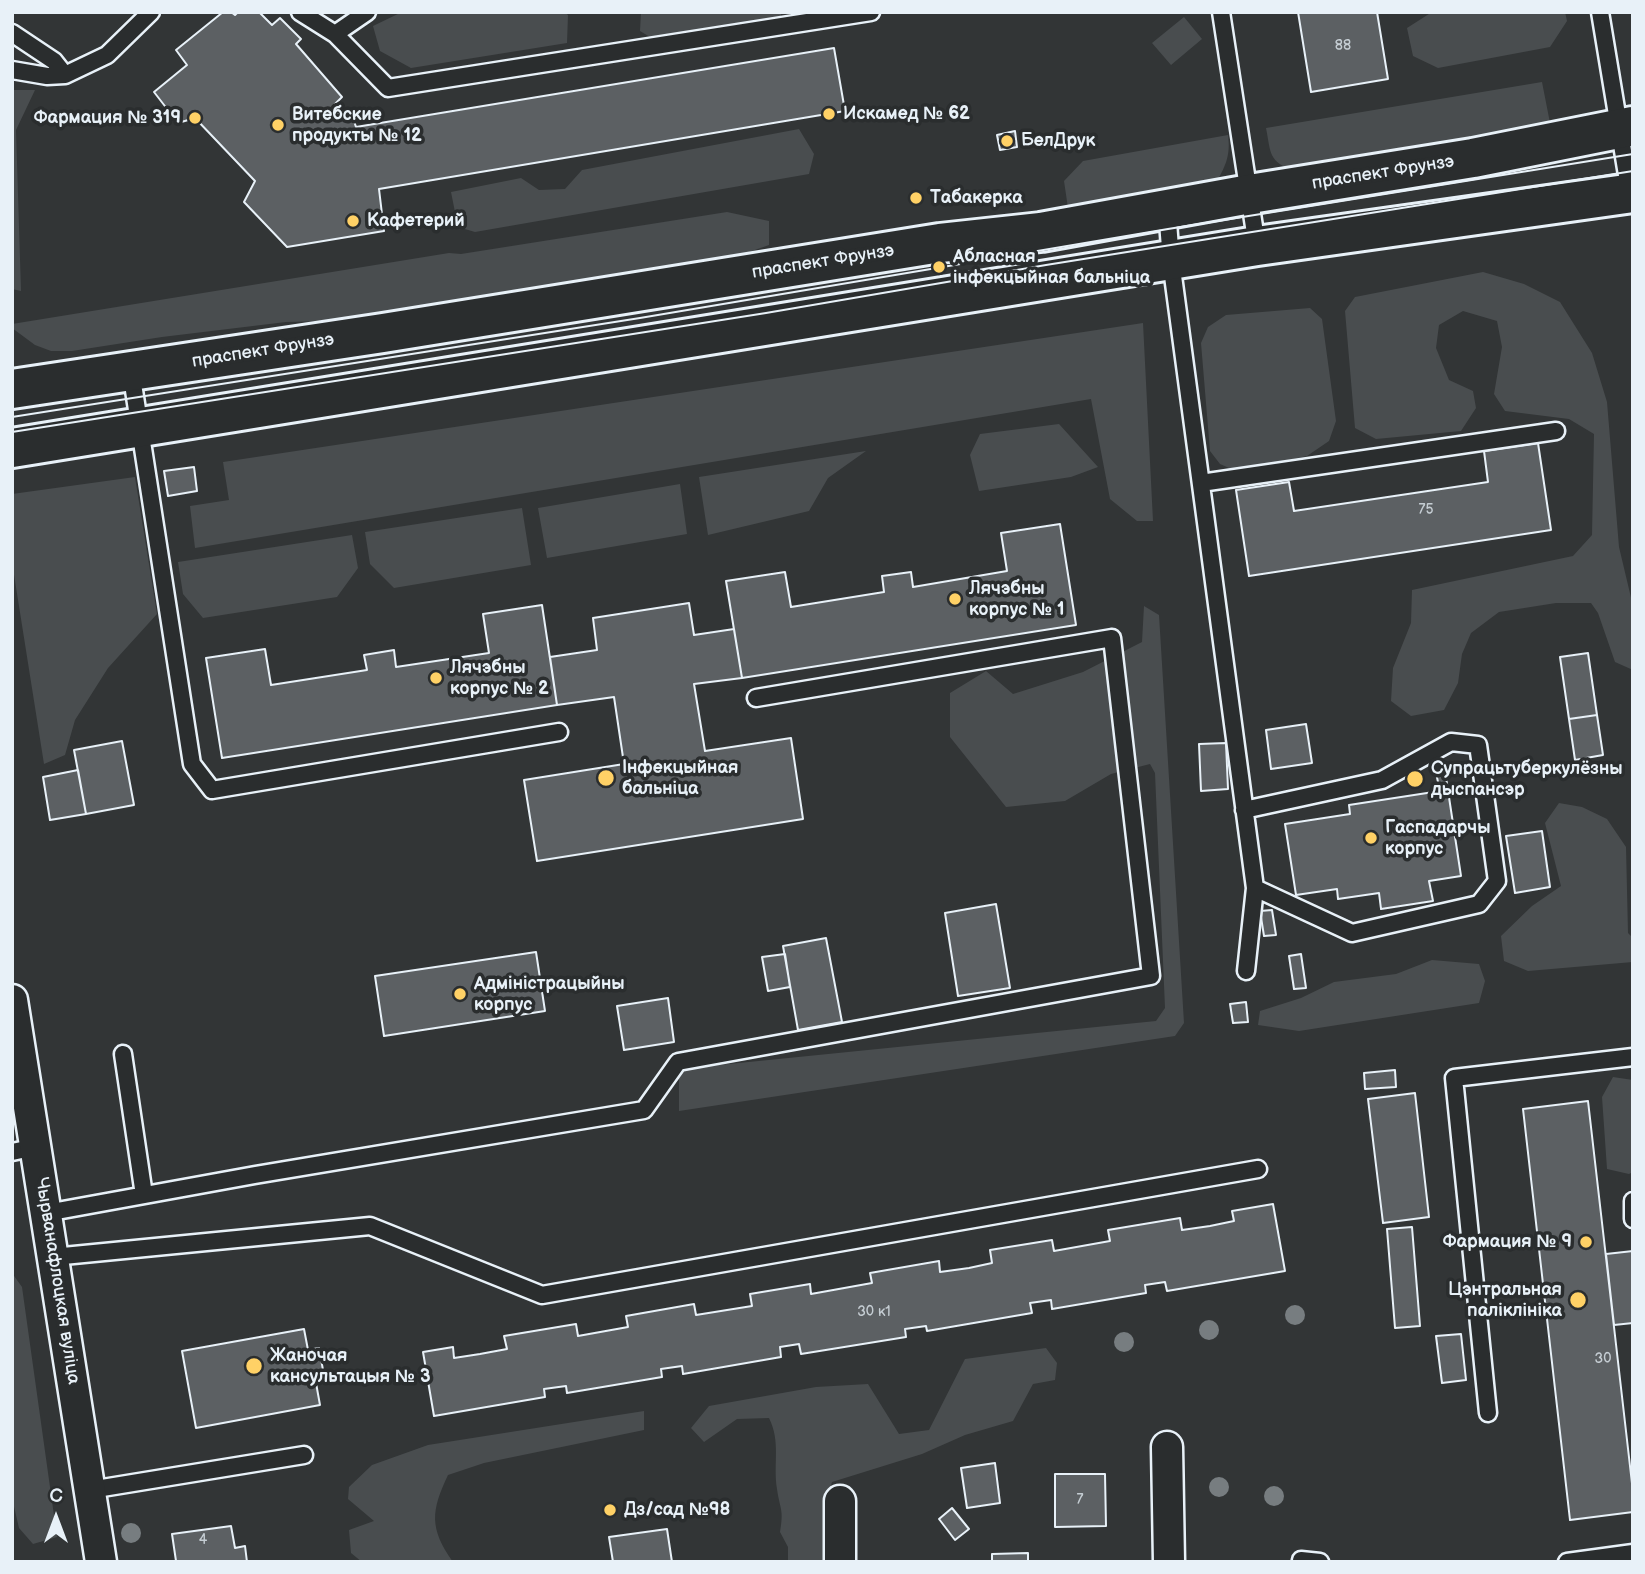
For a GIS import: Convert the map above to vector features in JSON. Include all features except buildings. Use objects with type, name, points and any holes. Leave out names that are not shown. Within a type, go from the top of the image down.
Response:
[{"type":"main road","name":"праспект Фрунзэ","points":[[12,389],[940,243],[1041,232],[1250,194],[1473,158],[1626,128]]},
{"type":"main road","points":[[12,448],[1257,246],[1631,193]]},
{"type":"street","name":"Чырванафлоцкая вуліца","points":[[12,1000],[24,1149],[46,1213],[101,1562]]},
{"type":"street","points":[[1167,1447],[1169,1562]]},
{"type":"street","points":[[840,1501],[840,1562]]},
{"type":"lane","points":[[12,70],[47,76],[65,75],[107,55],[151,12]]},
{"type":"lane","points":[[300,12],[335,34],[388,88],[872,12]]},
{"type":"lane","points":[[335,34],[366,12]]},
{"type":"lane","points":[[1221,12],[1257,246]]},
{"type":"lane","points":[[1600,12],[1626,128],[1631,193]]},
{"type":"lane","points":[[14,35],[54,61],[65,75]]},
{"type":"lane","points":[[1167,209],[1171,261],[1255,888],[1246,971]]},
{"type":"lane","points":[[131,371],[192,764],[212,790],[559,732]]},
{"type":"lane","points":[[1200,483],[1556,431]]},
{"type":"lane","points":[[46,1213],[644,1110],[678,1062],[1151,976],[1112,638],[756,698]]},
{"type":"lane","points":[[1244,810],[1382,780],[1451,742],[1478,745],[1497,881],[1479,904],[1352,933],[1255,888]]},
{"type":"lane","points":[[123,1054],[144,1195]]},
{"type":"lane","points":[[1488,1413],[1454,1078],[1633,1058]]},
{"type":"lane","points":[[53,1257],[370,1226],[542,1295],[1258,1169]]},
{"type":"lane","points":[[1633,1201],[1633,1219]]},
{"type":"lane","points":[[90,1490],[304,1455]]},
{"type":"lane","points":[[1567,1562],[1633,1553]]},
{"type":"lane","points":[[1301,1560],[1320,1562]]},
{"type":"shaded area","points":[[402,12],[564,12],[568,15],[567,43],[411,68],[380,51],[373,26]]},
{"type":"shaded area","points":[[641,12],[781,12],[781,18],[655,40],[640,31]]},
{"type":"shaded area","points":[[1432,12],[1565,12],[1567,21],[1550,47],[1438,68],[1413,56],[1407,28]]},
{"type":"shaded area","points":[[1184,17],[1202,39],[1171,65],[1152,43]]},
{"type":"shaded area","points":[[1542,82],[1550,123],[1525,132],[1295,171],[1275,160],[1270,150],[1266,128]]},
{"type":"shaded area","points":[[12,90],[35,90],[16,130],[21,291],[12,289]]},
{"type":"shaded area","points":[[799,129],[814,154],[809,174],[475,232],[458,227],[451,192],[521,178],[539,190],[565,189],[582,170]]},
{"type":"shaded area","points":[[1228,135],[1226,161],[1215,185],[1068,208],[1064,181],[1083,161]]},
{"type":"shaded area","points":[[727,212],[769,221],[769,245],[704,268],[372,320],[286,322],[72,351],[51,351],[35,345],[12,328],[12,324],[449,253],[461,254]]},
{"type":"shaded area","points":[[1483,272],[1524,284],[1560,302],[1592,353],[1607,402],[1619,547],[1633,606],[1633,670],[1615,662],[1598,613],[1591,603],[1556,603],[1499,612],[1471,633],[1462,654],[1458,683],[1444,710],[1411,716],[1391,701],[1393,668],[1411,623],[1412,590],[1573,556],[1592,535],[1594,434],[1569,419],[1505,411],[1494,394],[1502,347],[1497,321],[1463,311],[1439,325],[1436,348],[1449,380],[1473,391],[1476,408],[1461,431],[1376,439],[1355,428],[1345,311],[1355,297]]},
{"type":"shaded area","points":[[1310,308],[1322,319],[1336,421],[1329,441],[1307,456],[1236,471],[1220,464],[1210,451],[1201,343],[1208,327],[1226,315]]},
{"type":"shaded area","points":[[1143,323],[1153,521],[1137,521],[1110,499],[1091,399],[195,548],[190,506],[229,500],[223,462]]},
{"type":"shaded area","points":[[1059,424],[1098,467],[1071,477],[979,491],[970,455],[980,434]]},
{"type":"shaded area","points":[[866,451],[828,478],[809,511],[708,535],[699,477]]},
{"type":"shaded area","points":[[135,477],[157,614],[108,668],[75,720],[65,755],[44,764],[12,562],[12,494]]},
{"type":"shaded area","points":[[680,484],[687,534],[547,558],[538,508]]},
{"type":"shaded area","points":[[522,508],[531,565],[394,588],[370,564],[365,532]]},
{"type":"shaded area","points":[[352,535],[358,568],[337,597],[203,618],[183,594],[178,562]]},
{"type":"shaded area","points":[[1144,606],[1159,615],[1184,1023],[1175,1036],[679,1111],[679,1069],[1156,1021],[1165,1008],[1155,773],[1150,764],[1111,774],[1065,801],[1006,807],[950,737],[950,693],[986,671],[1013,694],[1083,672],[1142,642]]},
{"type":"shaded area","points":[[1559,803],[1582,807],[1607,819],[1626,847],[1628,933],[1633,938],[1633,962],[1528,971],[1504,961],[1501,936],[1532,906],[1561,886],[1545,823]]},
{"type":"shaded area","points":[[1432,960],[1479,964],[1485,981],[1479,1003],[1299,1031],[1258,1025],[1260,1011],[1301,998],[1334,982],[1396,974]]},
{"type":"shaded area","points":[[1613,1077],[1633,1080],[1633,1172],[1629,1174],[1607,1169],[1602,1097]]},
{"type":"shaded area","points":[[12,1273],[22,1287],[57,1537],[33,1544],[19,1528],[12,1498]]},
{"type":"shaded area","points":[[1046,1348],[1057,1363],[1055,1380],[1033,1384],[1013,1421],[965,1435],[922,1454],[832,1482],[823,1510],[828,1562],[788,1562],[788,1547],[780,1532],[782,1514],[776,1480],[776,1444],[769,1418],[737,1419],[704,1442],[691,1428],[709,1406],[816,1387],[868,1384],[899,1434],[929,1430],[965,1359]]},
{"type":"shaded area","points":[[644,1411],[644,1430],[484,1463],[448,1475],[438,1499],[435,1519],[440,1539],[453,1562],[362,1562],[351,1553],[349,1530],[374,1521],[348,1499],[349,1487],[372,1465],[428,1445]]},
{"type":"tram line","points":[[12,417],[640,318],[1633,154]]},
{"type":"tram line","points":[[12,432],[766,313],[1046,265],[1633,171]]},
{"type":"place","name":"Искамед № 62","points":[[829,114]]},
{"type":"place","name":"Фармация № 319","points":[[195,118]]},
{"type":"place","name":"Витебские продукты № 12","points":[[278,125]]},
{"type":"place","name":"БелДрук","points":[[1007,141]]},
{"type":"place","name":"Табакерка","points":[[916,198]]},
{"type":"place","name":"Кафетерий","points":[[353,221]]},
{"type":"place","name":"Абласная інфекцыйная бальніца","points":[[939,267]]},
{"type":"place","name":"Лячэбны корпус № 1","points":[[955,599]]},
{"type":"place","name":"Лячэбны корпус № 2","points":[[436,678]]},
{"type":"place","name":"Інфекцыйная бальніца","points":[[606,778]]},
{"type":"place","name":"Супрацьтуберкулёзны дыспансэр","points":[[1415,779]]},
{"type":"place","name":"Гаспадарчы корпус","points":[[1371,838]]},
{"type":"place","name":"Адміністрацыйны корпус","points":[[460,994]]},
{"type":"place","name":"Фармация № 9","points":[[1586,1242]]},
{"type":"place","name":"Цэнтральная паліклініка","points":[[1578,1300]]},
{"type":"place","name":"Жаночая кансультацыя № 3","points":[[254,1366]]},
{"type":"place","name":"Дз/сад №98","points":[[610,1510]]}]
